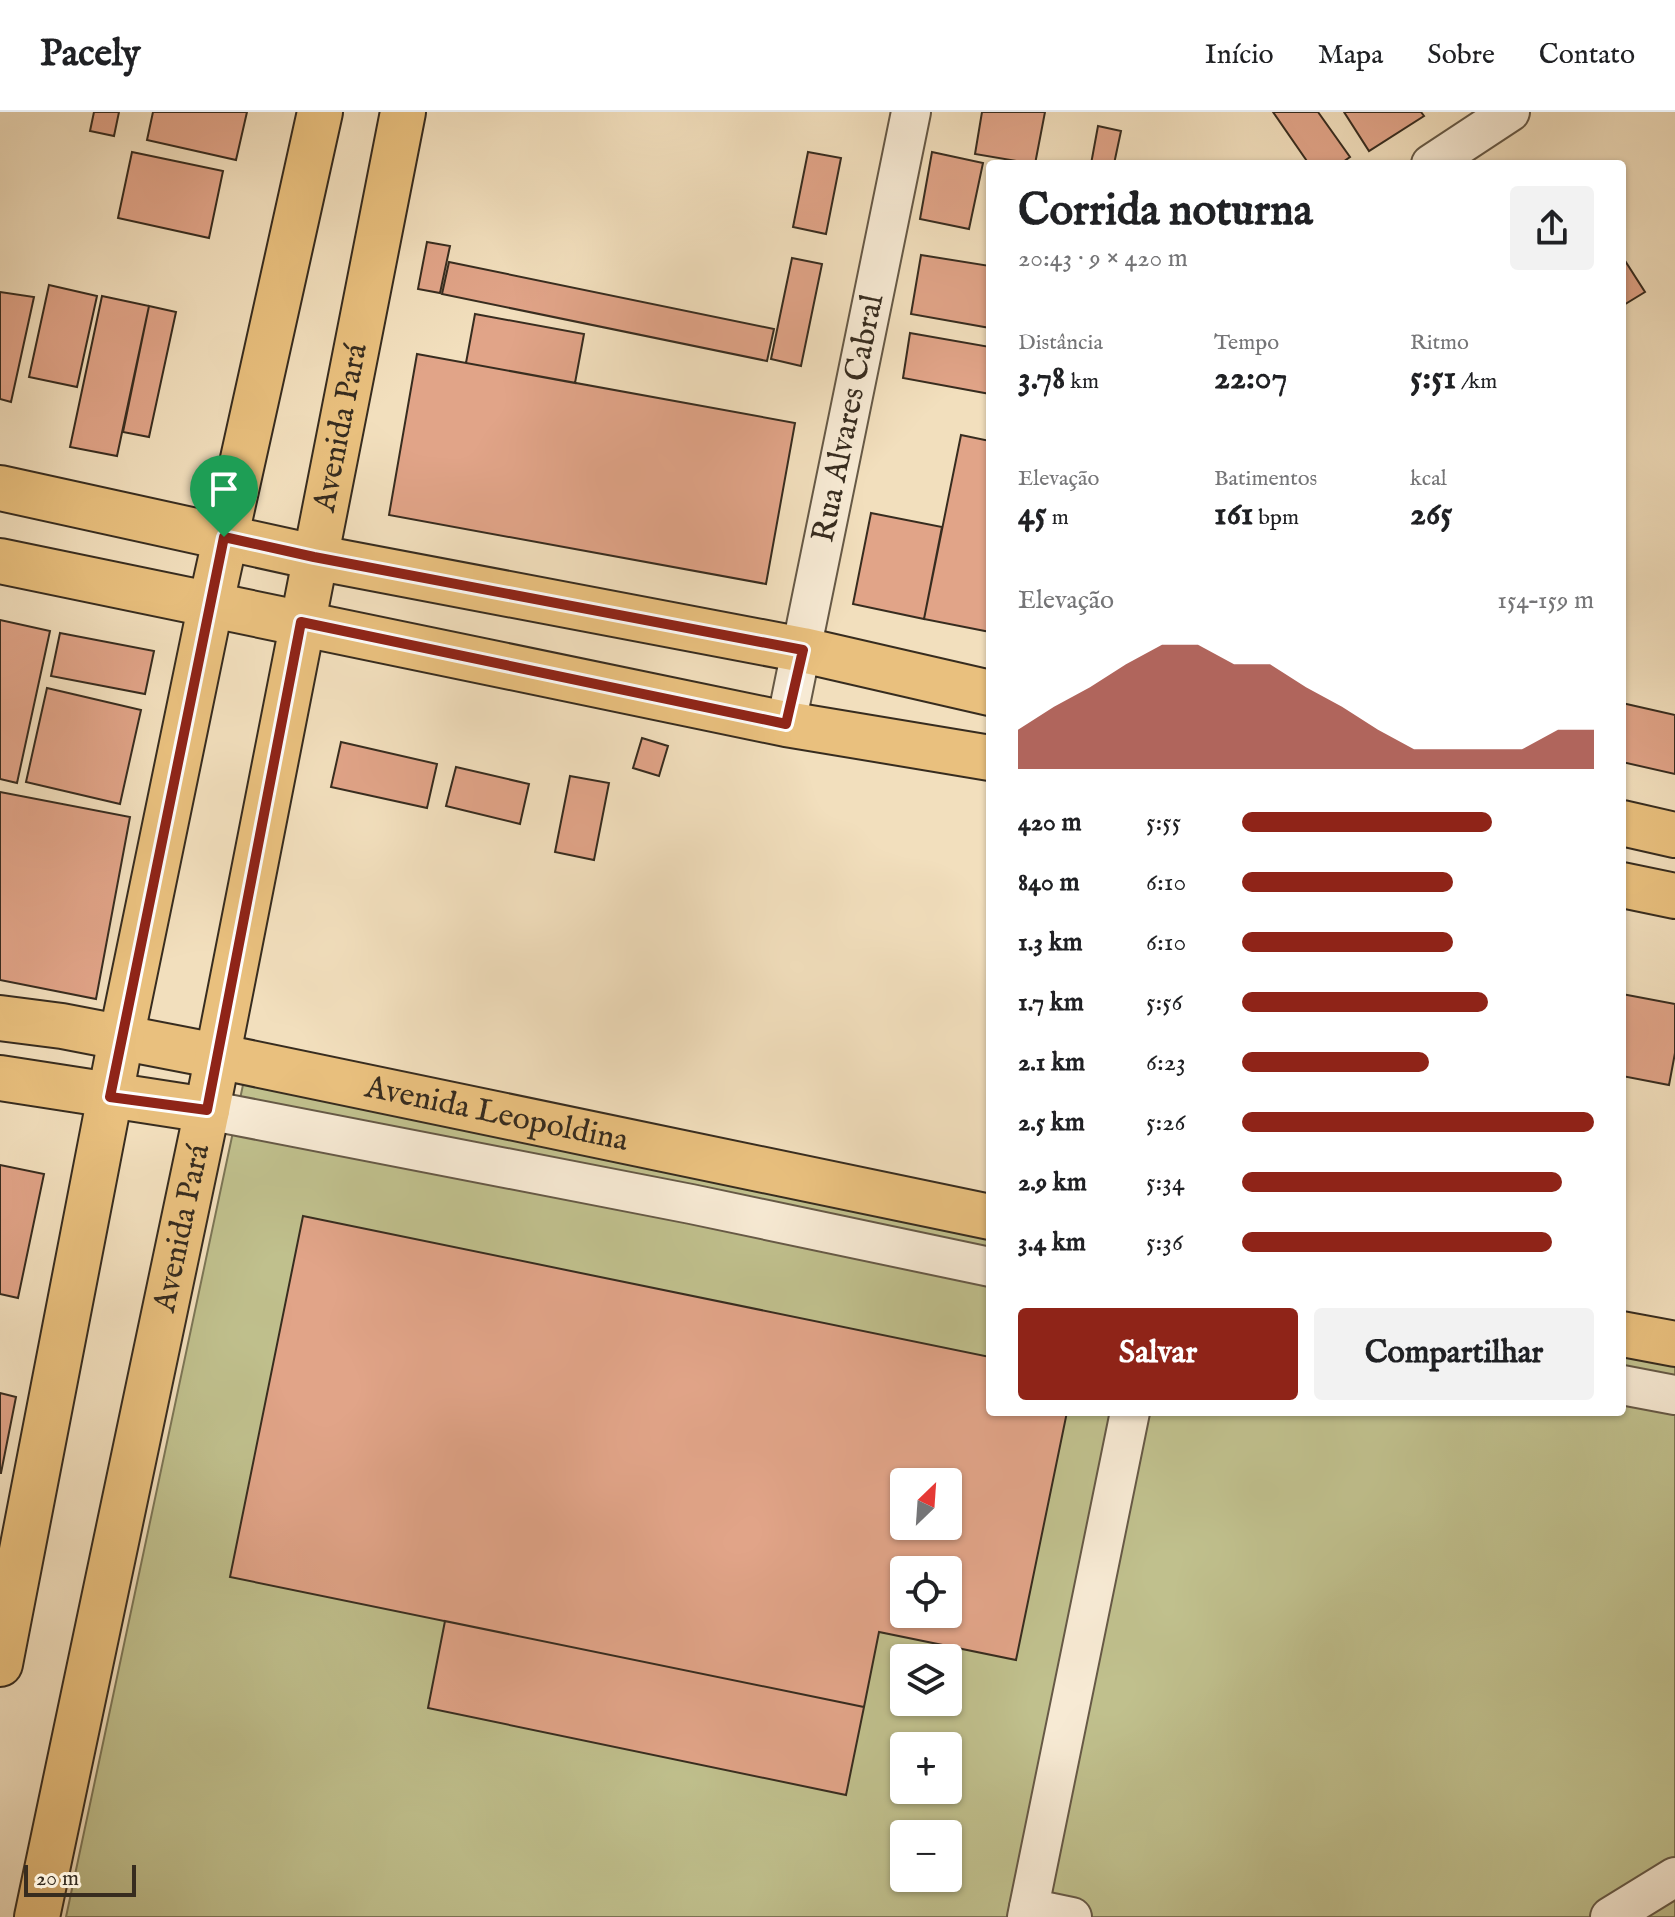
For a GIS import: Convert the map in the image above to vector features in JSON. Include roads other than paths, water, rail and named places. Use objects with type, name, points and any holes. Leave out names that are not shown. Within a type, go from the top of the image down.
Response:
[{"type":"main road","points":[[0,1664],[121,1039],[224,537],[320,112]]},
{"type":"main road","name":"Avenida Pará","points":[[37,1917],[207,1110],[403,112]]},
{"type":"main road","points":[[0,488],[314,557],[803,650],[986,692]]},
{"type":"main road","points":[[0,561],[786,724],[986,757]]},
{"type":"main road","points":[[1626,824],[1675,835]]},
{"type":"main road","points":[[1626,886],[1675,896]]},
{"type":"main road","name":"Avenida Leopoldina","points":[[0,1018],[62,1026],[217,1056],[986,1216]]},
{"type":"main road","points":[[0,1078],[207,1110]]},
{"type":"main road","points":[[1626,1335],[1675,1344]]},
{"type":"street","name":"Rua Alvares Cabral","points":[[786,724],[911,112]]},
{"type":"street","points":[[1437,160],[1510,112]]},
{"type":"street","points":[[207,1110],[691,1204],[986,1266]]},
{"type":"street","points":[[1626,1386],[1675,1395]]},
{"type":"street","points":[[1072,1917],[1028,1913],[1129,1416]]},
{"type":"street","points":[[1610,1917],[1675,1877]]}]
